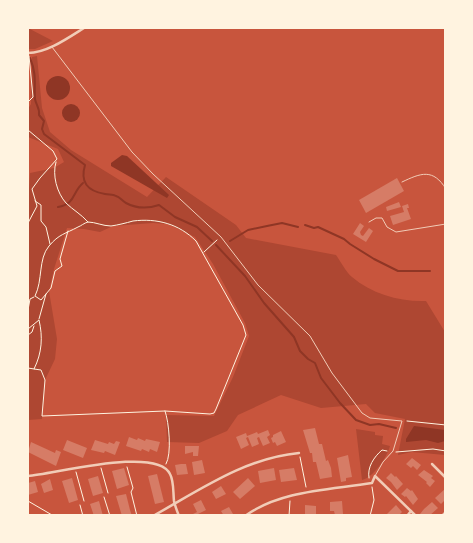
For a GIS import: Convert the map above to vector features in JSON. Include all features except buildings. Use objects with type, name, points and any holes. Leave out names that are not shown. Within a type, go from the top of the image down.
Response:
[{"type":"street","points":[[29,53],[51,46],[84,28]]},
{"type":"street","points":[[153,516],[250,464],[279,455],[299,453]]},
{"type":"street","points":[[28,476],[126,462],[159,464],[165,467],[171,474],[179,516]]},
{"type":"street","points":[[432,464],[446,478]]},
{"type":"street","points":[[246,516],[255,509],[272,501],[372,482],[375,476],[415,515]]},
{"type":"street","points":[[407,516],[411,511]]},
{"type":"street","points":[[442,516],[446,512]]},
{"type":"lane","points":[[51,46],[132,152],[221,237],[258,285],[314,341],[332,373],[362,413],[370,418],[402,421],[393,451],[375,476]]},
{"type":"lane","points":[[402,182],[416,176],[430,174],[446,189]]},
{"type":"lane","points":[[369,222],[376,218],[382,218],[387,228],[396,232],[446,224]]},
{"type":"path","points":[[28,102],[33,97],[28,59],[29,53]]},
{"type":"path","points":[[28,130],[53,151],[57,159],[54,167],[54,179],[65,202],[88,222],[109,226],[144,220],[167,223],[187,232],[196,241],[203,253],[243,325],[246,335],[214,413],[165,411],[42,416],[45,380],[41,370],[28,368]]},
{"type":"path","points":[[28,223],[36,208],[32,189],[57,159]]},
{"type":"path","points":[[35,200],[41,205],[41,221],[46,227],[50,245]]},
{"type":"path","points":[[28,310],[30,299],[35,296],[41,281],[41,266],[46,250],[59,235],[88,222]]},
{"type":"path","points":[[35,296],[41,300],[51,288],[55,271],[62,266],[60,258],[68,231]]},
{"type":"path","points":[[203,253],[221,237]]},
{"type":"path","points":[[28,328],[39,320],[46,294]]},
{"type":"path","points":[[34,369],[40,355],[43,335],[39,320]]},
{"type":"path","points":[[28,335],[32,332],[35,324]]},
{"type":"path","points":[[165,411],[167,417],[169,460],[165,467]]},
{"type":"path","points":[[402,421],[446,425]]},
{"type":"path","points":[[370,516],[374,500],[372,482],[368,473],[373,459],[382,450],[400,452],[433,449],[446,451]]},
{"type":"path","points":[[300,459],[307,493]]},
{"type":"path","points":[[126,462],[133,488],[131,492],[137,516]]},
{"type":"path","points":[[100,465],[108,492]]},
{"type":"path","points":[[75,469],[84,501]]},
{"type":"path","points":[[289,516],[291,496]]},
{"type":"path","points":[[104,497],[110,516]]},
{"type":"path","points":[[28,501],[52,515]]},
{"type":"path","points":[[80,505],[83,516]]},
{"type":"shaded area","points":[[28,28],[53,41],[35,49],[28,49]]},
{"type":"shaded area","points":[[37,56],[42,108],[50,132],[71,150],[147,197],[166,177],[236,225],[246,238],[336,255],[350,275],[368,288],[387,296],[406,300],[426,301],[445,332],[445,455],[412,452],[398,455],[405,419],[375,413],[366,404],[321,408],[281,395],[238,415],[227,431],[199,443],[167,442],[166,415],[214,416],[233,377],[249,336],[245,323],[213,264],[195,237],[168,224],[153,223],[113,226],[100,232],[67,228],[49,291],[57,339],[55,359],[45,380],[42,419],[28,420],[28,206],[30,173],[54,168],[64,162],[58,149],[28,137],[32,57]]},
{"type":"shaded area","points":[[58,76],[67,79],[70,88],[67,97],[58,100],[49,97],[46,88],[49,79]]},
{"type":"shaded area","points":[[67,104],[75,104],[80,109],[78,120],[67,122],[62,117],[62,109]]},
{"type":"shaded area","points":[[122,155],[127,156],[169,195],[167,198],[111,166],[111,163]]},
{"type":"shaded area","points":[[414,426],[445,430],[445,441],[438,443],[426,440],[406,442]]},
{"type":"shaded area","points":[[356,429],[375,432],[375,435],[383,436],[382,444],[390,446],[379,466],[371,475],[362,480]]},
{"type":"waterway","points":[[30,58],[34,74],[35,99],[39,115],[44,121],[42,129],[44,134],[85,165],[83,176],[86,185],[99,193],[115,195],[134,206],[146,208],[159,205],[175,217],[197,227],[212,241]]},
{"type":"waterway","points":[[58,207],[68,203],[83,183]]},
{"type":"waterway","points":[[230,241],[248,230],[267,226],[282,223],[298,227]]},
{"type":"waterway","points":[[305,225],[314,228],[318,227],[344,239],[374,259],[398,271],[430,271]]},
{"type":"waterway","points":[[216,245],[245,276],[264,303],[294,337],[300,351],[315,363],[321,378],[356,420],[370,425],[379,424],[396,428]]}]
